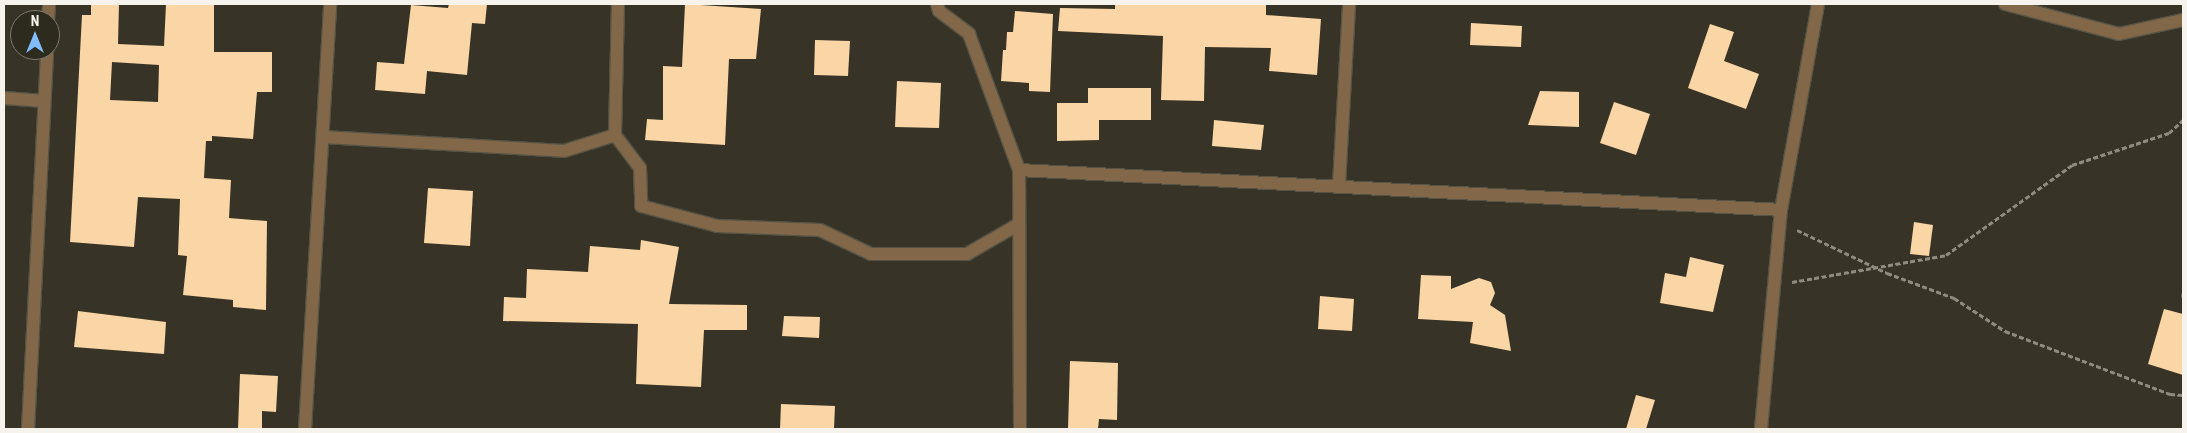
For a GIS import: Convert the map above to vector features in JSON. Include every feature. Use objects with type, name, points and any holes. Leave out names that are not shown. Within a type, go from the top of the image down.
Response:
[{"type":"street","points":[[306,429],[330,4]]},
{"type":"street","points":[[618,4],[614,135],[640,168],[641,206],[716,226],[820,230],[871,254],[967,254],[1019,224]]},
{"type":"street","points":[[937,4],[939,11],[969,34],[1019,170],[1020,429]]},
{"type":"street","points":[[1339,185],[1349,4]]},
{"type":"street","points":[[1761,429],[1781,216],[1818,4]]},
{"type":"street","points":[[2005,4],[2119,34],[2183,20]]},
{"type":"street","points":[[28,429],[46,60]]},
{"type":"street","points":[[4,98],[44,101]]},
{"type":"street","points":[[323,137],[564,150],[614,135]]},
{"type":"street","points":[[1019,170],[1339,185],[1781,216]]},
{"type":"path","points":[[1774,285],[1946,255],[2072,165],[2169,133],[2183,120]]},
{"type":"path","points":[[1781,216],[1877,268],[1954,298],[2005,331],[2170,394],[2183,395]]},
{"type":"building","points":[[91,4],[119,4],[118,44],[164,46],[166,4],[214,4],[214,52],[272,52],[272,92],[257,92],[253,139],[212,136],[212,141],[206,141],[204,178],[231,180],[229,218],[267,221],[266,310],[233,307],[233,300],[183,295],[187,256],[178,255],[180,199],[138,197],[134,247],[70,242],[82,15],[91,15]],"holes":[[[112,62],[159,65],[158,102],[110,100]]]},
{"type":"building","points":[[449,4],[487,4],[485,24],[472,23],[467,75],[427,71],[425,94],[375,90],[377,62],[404,64],[411,5],[448,8]]},
{"type":"building","points":[[685,4],[761,9],[756,59],[729,59],[725,145],[645,140],[647,119],[663,120],[663,66],[682,67]]},
{"type":"building","points":[[1115,4],[1266,4],[1266,15],[1321,19],[1317,75],[1269,71],[1271,48],[1205,47],[1204,101],[1161,100],[1163,36],[1058,31],[1060,8],[1115,9]]},
{"type":"building","points":[[1015,11],[1053,14],[1050,92],[1029,91],[1029,83],[1001,81],[1003,50],[1006,50],[1007,32],[1013,32]]},
{"type":"building","points":[[1471,23],[1522,26],[1521,47],[1470,45]]},
{"type":"building","points":[[1710,24],[1734,32],[1724,61],[1759,74],[1746,109],[1688,88]]},
{"type":"building","points":[[815,40],[850,41],[848,76],[814,75]]},
{"type":"building","points":[[897,81],[941,83],[939,128],[895,127]]},
{"type":"building","points":[[1088,88],[1151,88],[1151,120],[1099,120],[1099,140],[1057,141],[1057,103],[1088,103]]},
{"type":"building","points":[[1540,91],[1579,92],[1579,127],[1528,125]]},
{"type":"building","points":[[1614,102],[1650,114],[1636,155],[1600,143]]},
{"type":"building","points":[[1214,120],[1264,125],[1261,150],[1212,146]]},
{"type":"building","points":[[428,188],[473,191],[470,246],[424,243]]},
{"type":"building","points":[[1914,222],[1933,225],[1929,256],[1910,254]]},
{"type":"building","points":[[641,240],[679,247],[669,304],[747,305],[747,330],[704,330],[701,387],[636,384],[638,324],[503,321],[504,297],[526,298],[527,269],[588,272],[590,246],[640,250]]},
{"type":"building","points":[[1690,257],[1724,265],[1713,312],[1660,303],[1665,273],[1686,277]]},
{"type":"building","points":[[1421,275],[1451,276],[1451,289],[1479,278],[1491,282],[1495,293],[1490,305],[1505,315],[1511,351],[1470,343],[1473,322],[1418,319]]},
{"type":"building","points":[[1320,296],[1354,299],[1352,331],[1318,329]]},
{"type":"building","points":[[2164,309],[2183,314],[2183,375],[2148,364]]},
{"type":"building","points":[[78,311],[166,322],[164,354],[74,347]]},
{"type":"building","points":[[784,316],[820,317],[819,338],[782,336]]},
{"type":"building","points":[[1070,361],[1118,363],[1117,420],[1099,419],[1098,429],[1068,429]]},
{"type":"building","points":[[240,374],[278,376],[276,412],[262,411],[262,429],[238,429]]},
{"type":"building","points":[[1636,395],[1655,400],[1646,429],[1626,429]]},
{"type":"building","points":[[781,404],[835,406],[834,429],[780,429]]}]
